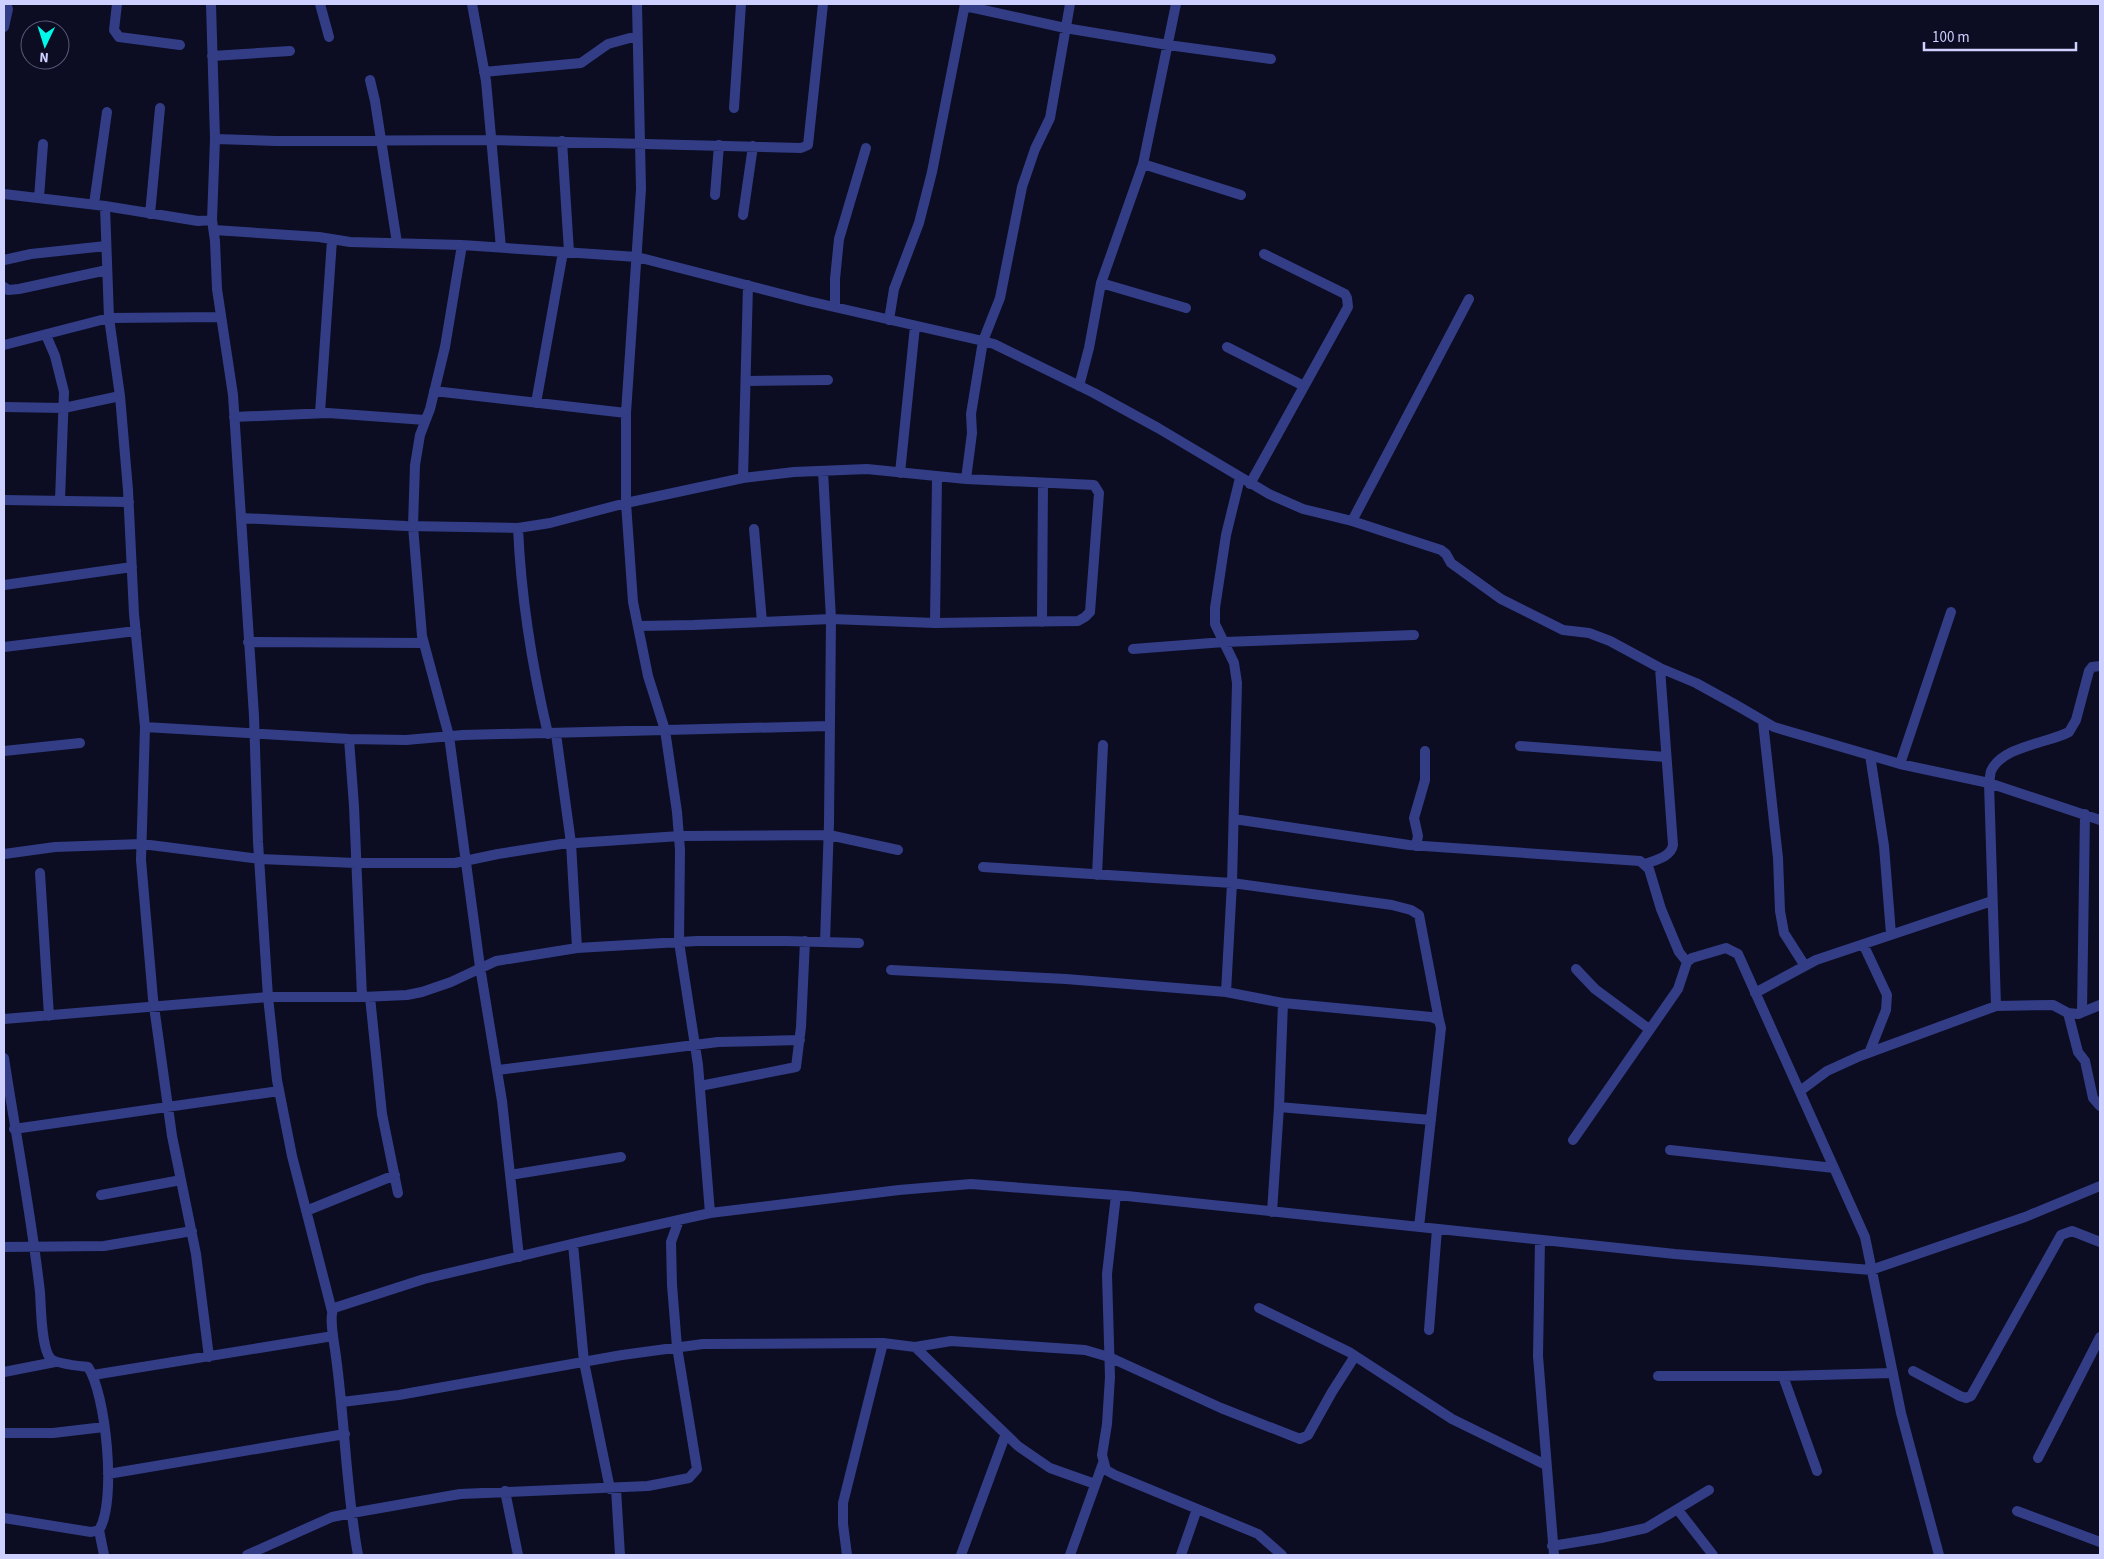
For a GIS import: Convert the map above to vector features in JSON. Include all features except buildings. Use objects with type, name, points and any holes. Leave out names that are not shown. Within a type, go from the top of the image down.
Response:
[{"type":"street","points":[[4,27],[8,9],[6,4]]},
{"type":"street","points":[[117,4],[114,30],[119,37],[180,45]]},
{"type":"street","points":[[211,4],[215,139],[213,225],[221,317],[234,417],[255,732],[268,997],[279,1091],[292,1156],[332,1311],[333,1336],[358,1555]]},
{"type":"street","points":[[320,4],[329,37]]},
{"type":"street","points":[[472,4],[484,72],[501,248]]},
{"type":"street","points":[[637,4],[641,189],[626,413],[626,503],[633,602],[648,676],[665,730],[680,836],[680,942],[700,1086],[710,1213]]},
{"type":"street","points":[[734,108],[742,4]]},
{"type":"street","points":[[215,139],[639,142],[797,148],[808,145],[823,4]]},
{"type":"street","points":[[966,479],[972,433],[971,414],[983,341],[1000,298],[1022,186],[1035,149],[1050,118],[1070,4]]},
{"type":"street","points":[[1079,386],[1089,348],[1101,283],[1143,164],[1176,4]]},
{"type":"street","points":[[889,320],[894,289],[919,223],[932,172],[965,5],[1065,28],[1271,59]]},
{"type":"street","points":[[484,72],[581,63],[608,44],[637,36]]},
{"type":"street","points":[[212,56],[290,51]]},
{"type":"street","points":[[370,80],[397,243]]},
{"type":"street","points":[[150,214],[160,108]]},
{"type":"street","points":[[94,204],[107,112]]},
{"type":"street","points":[[536,403],[566,252],[562,141]]},
{"type":"street","points":[[39,198],[43,144]]},
{"type":"street","points":[[715,195],[719,145]]},
{"type":"street","points":[[743,215],[753,146]]},
{"type":"street","points":[[835,308],[834,279],[839,239],[866,148]]},
{"type":"street","points":[[1143,164],[1241,195]]},
{"type":"street","points":[[4,194],[94,204],[213,225],[350,242],[462,245],[637,257],[835,308],[994,344],[1158,428],[1250,484],[1303,509],[1352,521],[1441,550],[1446,554],[1451,563],[1500,599],[1564,630],[1589,633],[1610,641],[1660,668],[1696,683],[1774,727],[1900,764],[1989,783],[2100,820]]},
{"type":"street","points":[[105,206],[109,318],[120,396],[144,727],[141,860],[154,1006],[162,1056],[167,1107],[192,1231],[209,1357]]},
{"type":"street","points":[[320,413],[332,240]]},
{"type":"street","points":[[462,245],[445,347],[415,465],[413,526],[424,643],[450,736],[464,861],[498,1070],[519,1257]]},
{"type":"street","points":[[4,260],[31,254],[106,246]]},
{"type":"street","points":[[1250,484],[1347,311],[1347,298],[1345,294],[1264,254]]},
{"type":"street","points":[[4,287],[8,290],[19,289],[107,270]]},
{"type":"street","points":[[1101,283],[1186,308]]},
{"type":"street","points":[[744,478],[748,285]]},
{"type":"street","points":[[1352,521],[1469,299]]},
{"type":"street","points":[[4,345],[109,318],[221,317]]},
{"type":"street","points":[[900,473],[915,326]]},
{"type":"street","points":[[46,335],[55,356],[64,392],[60,500]]},
{"type":"street","points":[[1227,347],[1304,386]]},
{"type":"street","points":[[746,381],[828,380]]},
{"type":"street","points":[[434,391],[626,413]]},
{"type":"street","points":[[4,408],[64,408],[120,396]]},
{"type":"street","points":[[234,417],[320,413],[425,420]]},
{"type":"street","points":[[241,518],[413,526],[518,528],[550,523],[626,503],[744,478],[867,469],[937,477],[1094,485],[1099,493],[1090,612],[1078,620],[934,623],[831,619],[639,626]]},
{"type":"street","points":[[823,471],[831,619],[825,942]]},
{"type":"street","points":[[934,623],[937,477]]},
{"type":"street","points":[[1226,992],[1232,883],[1237,683],[1234,663],[1215,624],[1215,608],[1226,535],[1240,478]]},
{"type":"street","points":[[1042,622],[1043,483]]},
{"type":"street","points":[[4,500],[129,502]]},
{"type":"street","points":[[518,528],[520,576],[539,695],[552,734],[571,844],[577,948]]},
{"type":"street","points":[[754,529],[762,622]]},
{"type":"street","points":[[4,585],[132,567]]},
{"type":"street","points":[[1900,764],[1951,612]]},
{"type":"street","points":[[4,647],[136,631]]},
{"type":"street","points":[[1133,649],[1224,642],[1414,635]]},
{"type":"street","points":[[248,642],[424,643]]},
{"type":"street","points":[[1996,1006],[1989,783],[1991,770],[2001,760],[2028,745],[2069,732],[2076,720],[2089,671],[2092,667],[2100,666]]},
{"type":"street","points":[[1645,864],[1668,854],[1672,851],[1673,845],[1660,668]]},
{"type":"street","points":[[1763,722],[1778,858],[1780,911],[1784,933],[1805,966]]},
{"type":"street","points":[[144,727],[349,739],[406,740],[450,736],[830,726]]},
{"type":"street","points":[[349,739],[366,997],[382,1114],[398,1193]]},
{"type":"street","points":[[4,751],[80,743]]},
{"type":"street","points":[[1097,875],[1104,745]]},
{"type":"street","points":[[1520,746],[1666,758]]},
{"type":"street","points":[[1416,846],[1418,836],[1414,818],[1425,780],[1425,751]]},
{"type":"street","points":[[1870,755],[1884,846],[1891,934]]},
{"type":"street","points":[[2082,1012],[2085,814]]},
{"type":"street","points":[[1234,819],[1416,846],[1640,861],[1648,869],[1661,909],[1679,952],[1687,962]]},
{"type":"street","points":[[4,854],[55,848],[142,844],[260,859],[356,863],[455,863],[498,854],[571,844],[680,836],[828,835],[898,850]]},
{"type":"street","points":[[983,867],[1232,883],[1392,905],[1416,912],[1419,915],[1441,1028],[1419,1227]]},
{"type":"street","points":[[40,873],[49,1016]]},
{"type":"street","points":[[1755,993],[1816,960],[1864,946],[1891,934],[1992,902]]},
{"type":"street","points":[[700,1086],[795,1068],[800,1040],[805,941]]},
{"type":"street","points":[[4,1019],[268,997],[366,997],[422,992],[451,982],[496,961],[577,948],[680,942],[805,941],[858,944]]},
{"type":"street","points":[[1864,946],[1887,995],[1886,1010],[1869,1054]]},
{"type":"street","points":[[1573,1140],[1678,989],[1687,962],[1692,958],[1726,948],[1738,954],[1864,1237],[1893,1373],[1939,1555]]},
{"type":"street","points":[[1576,969],[1595,989],[1649,1029]]},
{"type":"street","points":[[891,970],[1075,980],[1226,992],[1283,1003],[1431,1017],[1439,1020]]},
{"type":"street","points":[[1272,1212],[1283,1003]]},
{"type":"street","points":[[1800,1091],[1827,1071],[1996,1006],[2053,1005],[2068,1013],[2082,1012],[2100,1005]]},
{"type":"street","points":[[2068,1013],[2078,1052],[2085,1061],[2093,1098],[2100,1106]]},
{"type":"street","points":[[498,1070],[718,1042],[800,1040]]},
{"type":"street","points":[[4,1058],[14,1129],[35,1248],[44,1336],[50,1358],[55,1362]]},
{"type":"street","points":[[14,1129],[279,1091]]},
{"type":"street","points":[[1279,1107],[1431,1120]]},
{"type":"street","points":[[1670,1150],[1834,1168]]},
{"type":"street","points":[[510,1174],[621,1157]]},
{"type":"street","points":[[306,1211],[395,1175]]},
{"type":"street","points":[[101,1195],[181,1180]]},
{"type":"street","points":[[332,1311],[338,1306],[424,1280],[710,1213],[899,1190],[970,1184],[1116,1195],[1675,1254],[1871,1270],[2025,1217],[2100,1186]]},
{"type":"street","points":[[1116,1195],[1107,1274],[1109,1399],[1102,1455],[1106,1470],[1258,1534],[1282,1555]]},
{"type":"street","points":[[247,1555],[332,1517],[460,1494],[505,1491],[613,1489],[689,1478],[697,1469],[676,1347],[672,1285],[671,1242],[679,1220]]},
{"type":"street","points":[[1429,1330],[1437,1229]]},
{"type":"street","points":[[4,1247],[104,1246],[192,1231]]},
{"type":"street","points":[[1913,1371],[1960,1396],[1966,1398],[1971,1396],[2061,1235],[2072,1231],[2100,1242]]},
{"type":"street","points":[[1540,1240],[1538,1356],[1553,1550],[1646,1528],[1709,1490]]},
{"type":"street","points":[[574,1244],[584,1362],[613,1489],[620,1555]]},
{"type":"street","points":[[1259,1308],[1355,1356],[1452,1419],[1546,1465]]},
{"type":"street","points":[[93,1375],[333,1336]]},
{"type":"street","points":[[2038,1458],[2100,1337]]},
{"type":"street","points":[[342,1402],[399,1395],[584,1362],[703,1344],[883,1344],[915,1346],[951,1341],[1085,1350],[1108,1357],[1221,1408],[1300,1439],[1308,1436],[1332,1392],[1355,1356]]},
{"type":"street","points":[[847,1555],[843,1524],[843,1503],[883,1344]]},
{"type":"street","points":[[915,1346],[964,1392],[1005,1436],[1050,1468],[1095,1484]]},
{"type":"street","points":[[4,1372],[55,1362],[88,1367],[93,1375],[102,1406],[108,1474],[105,1516],[99,1530],[104,1555]]},
{"type":"street","points":[[1658,1376],[1783,1376],[1893,1373]]},
{"type":"street","points":[[1783,1376],[1817,1471]]},
{"type":"street","points":[[4,1433],[54,1433],[104,1427]]},
{"type":"street","points":[[108,1474],[345,1434]]},
{"type":"street","points":[[961,1555],[1005,1436]]},
{"type":"street","points":[[1070,1555],[1104,1463]]},
{"type":"street","points":[[505,1491],[518,1555]]},
{"type":"street","points":[[1181,1555],[1197,1509]]},
{"type":"street","points":[[1678,1510],[1713,1555]]},
{"type":"street","points":[[2017,1511],[2100,1542]]},
{"type":"street","points":[[4,1518],[90,1532],[99,1530]]}]
